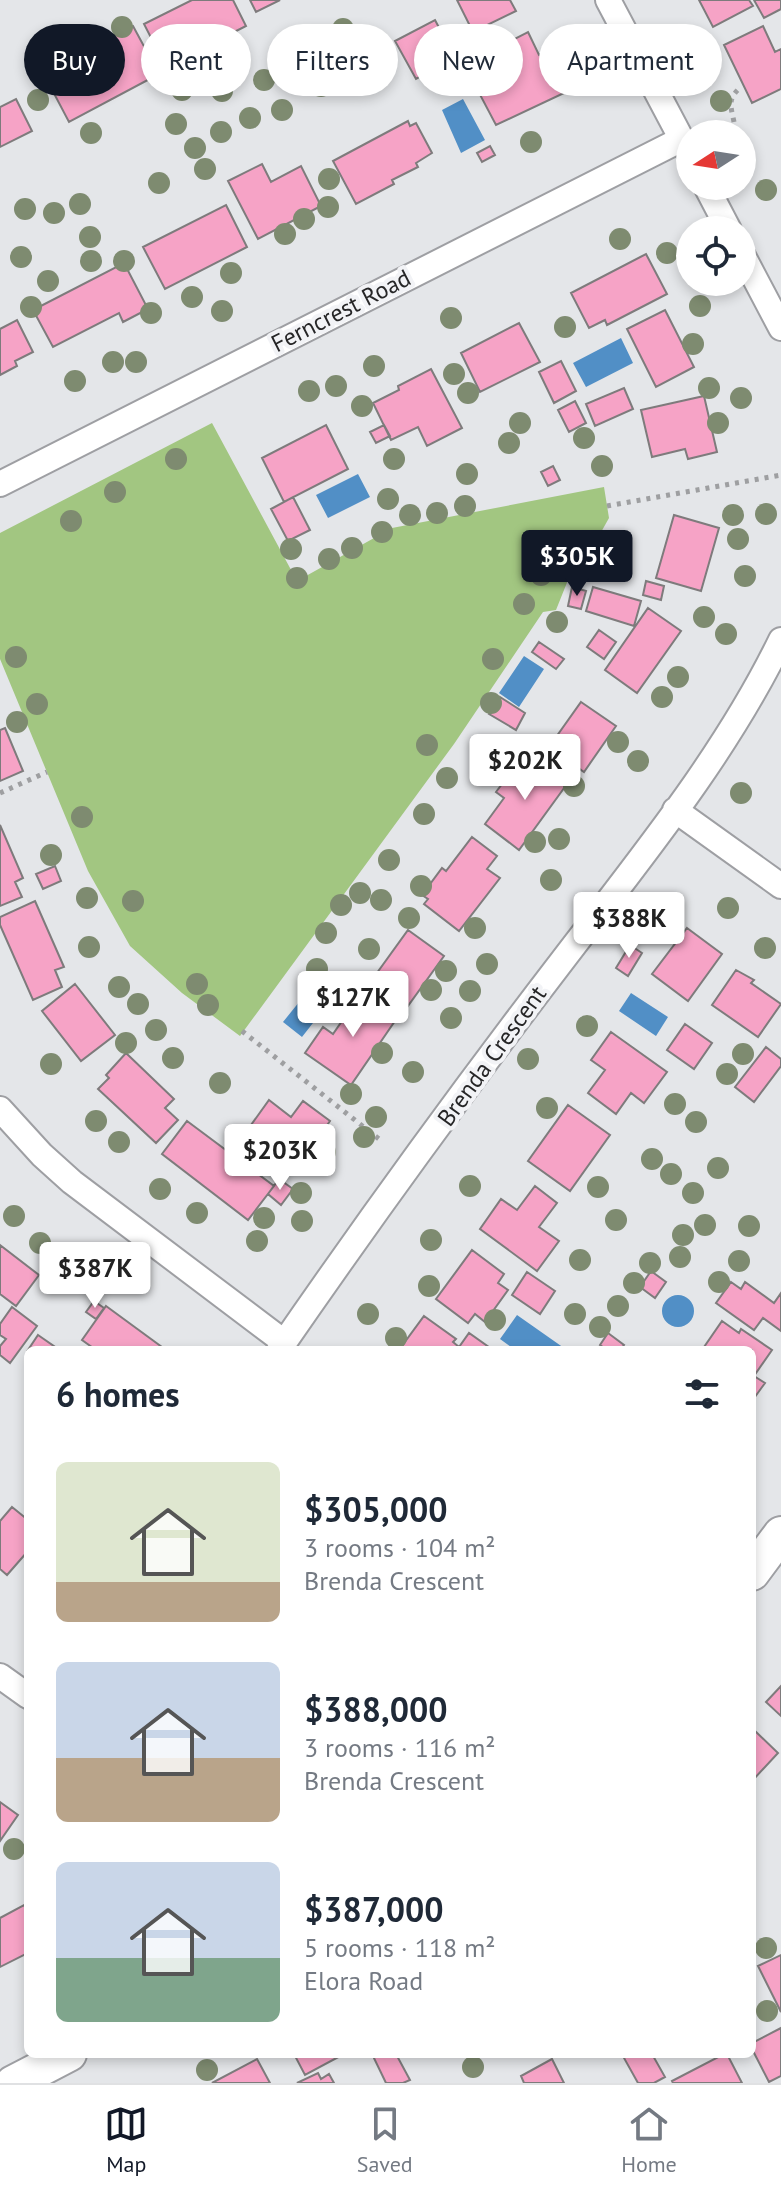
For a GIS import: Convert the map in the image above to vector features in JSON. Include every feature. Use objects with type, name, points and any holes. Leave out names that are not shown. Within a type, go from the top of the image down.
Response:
[{"type":"main road","points":[[756,1568],[781,1534]]},
{"type":"main road","points":[[13,2083],[61,2058]]},
{"type":"street","points":[[608,0],[676,128]]},
{"type":"street","name":"Ferncrest Road","points":[[0,484],[676,152]]},
{"type":"street","points":[[756,281],[781,328]]},
{"type":"street","name":"Brenda Crescent","points":[[282,1346],[510,1029],[675,810],[749,701],[781,640]]},
{"type":"street","points":[[675,810],[781,886]]},
{"type":"street","points":[[0,1109],[72,1182],[282,1346]]},
{"type":"street","points":[[0,1676],[24,1692]]},
{"type":"path","points":[[734,120],[729,101],[740,88]]},
{"type":"path","points":[[607,506],[781,475]]},
{"type":"path","points":[[0,793],[47,772]]},
{"type":"path","points":[[242,1031],[379,1139]]},
{"type":"green space","points":[[212,423],[297,581],[392,528],[604,487],[609,518],[591,550],[583,577],[570,575],[556,610],[543,612],[454,744],[240,1036],[182,993],[130,946],[88,871],[0,659],[0,533]]},
{"type":"water","points":[[463,99],[485,140],[461,153],[442,110]]},
{"type":"water","points":[[621,338],[633,363],[586,387],[573,363]]},
{"type":"water","points":[[358,474],[370,497],[328,518],[316,495]]},
{"type":"water","points":[[524,656],[544,669],[519,707],[499,693]]},
{"type":"water","points":[[312,986],[331,1000],[302,1037],[283,1022]]},
{"type":"water","points":[[631,993],[668,1017],[656,1036],[619,1011]]},
{"type":"water","points":[[678,1295],[689,1300],[694,1311],[689,1322],[678,1327],[667,1322],[662,1311],[667,1300]]},
{"type":"water","points":[[517,1315],[561,1346],[510,1346],[500,1339]]},
{"type":"building","points":[[192,0],[233,0],[245,24],[144,24]]},
{"type":"building","points":[[250,0],[280,0],[256,12]]},
{"type":"building","points":[[457,0],[510,0],[516,11],[489,24],[469,24]]},
{"type":"building","points":[[699,0],[749,0],[753,6],[719,24],[711,24]]},
{"type":"building","points":[[754,0],[781,0],[781,9],[764,18]]},
{"type":"building","points":[[133,26],[141,41],[141,84],[125,92],[125,30]]},
{"type":"building","points":[[763,26],[775,52],[781,49],[781,89],[752,103],[724,45]]},
{"type":"building","points":[[414,31],[414,75],[398,46],[398,39]]},
{"type":"building","points":[[528,32],[539,55],[539,96],[558,96],[496,125],[481,96],[523,96],[523,35]]},
{"type":"building","points":[[55,96],[118,96],[69,122]]},
{"type":"building","points":[[16,99],[32,131],[0,147],[0,107]]},
{"type":"building","points":[[408,121],[410,126],[416,123],[432,153],[416,163],[418,167],[392,180],[394,184],[356,204],[333,161]]},
{"type":"building","points":[[490,146],[495,155],[482,162],[477,153]]},
{"type":"building","points":[[262,164],[271,182],[301,166],[321,206],[258,239],[228,181]]},
{"type":"building","points":[[226,205],[247,247],[165,289],[143,247]]},
{"type":"building","points":[[646,254],[667,294],[607,325],[605,320],[589,328],[571,293]]},
{"type":"building","points":[[124,263],[148,309],[123,322],[119,313],[53,347],[33,310]]},
{"type":"building","points":[[665,310],[694,367],[656,387],[627,329]]},
{"type":"building","points":[[17,320],[33,352],[15,361],[17,366],[0,375],[0,329]]},
{"type":"building","points":[[519,323],[540,362],[480,392],[461,353]]},
{"type":"building","points":[[561,361],[576,391],[554,403],[539,372]]},
{"type":"building","points":[[431,369],[462,428],[427,446],[418,427],[391,440],[373,403]]},
{"type":"building","points":[[624,388],[633,409],[595,426],[586,404]]},
{"type":"building","points":[[704,396],[717,452],[688,459],[685,449],[652,457],[641,410]]},
{"type":"building","points":[[575,401],[586,423],[569,432],[558,410]]},
{"type":"building","points":[[326,425],[348,469],[284,502],[262,458]]},
{"type":"building","points":[[384,425],[390,436],[376,443],[370,432]]},
{"type":"building","points":[[553,466],[560,480],[548,486],[541,472]]},
{"type":"building","points":[[293,497],[310,530],[288,541],[271,509]]},
{"type":"building","points":[[674,515],[719,528],[701,591],[656,578]]},
{"type":"building","points":[[595,561],[606,566],[599,579],[589,574]]},
{"type":"building","points":[[646,581],[664,586],[661,600],[643,595]]},
{"type":"building","points":[[572,587],[586,591],[581,609],[568,606]]},
{"type":"building","points":[[593,587],[641,601],[634,626],[586,611]]},
{"type":"building","points":[[648,608],[681,631],[637,693],[605,670]]},
{"type":"building","points":[[599,630],[616,642],[604,659],[587,647]]},
{"type":"building","points":[[539,642],[564,659],[556,669],[532,652]]},
{"type":"building","points":[[500,697],[525,713],[516,730],[489,714]]},
{"type":"building","points":[[581,702],[616,726],[584,772],[549,747]]},
{"type":"building","points":[[5,728],[23,771],[0,781],[0,730]]},
{"type":"building","points":[[532,758],[567,784],[519,850],[485,824],[504,798],[496,792],[515,767],[522,772]]},
{"type":"building","points":[[0,825],[23,878],[15,882],[22,897],[0,906]]},
{"type":"building","points":[[472,837],[497,856],[487,869],[500,878],[459,931],[424,904],[428,899],[422,895],[442,868],[446,871]]},
{"type":"building","points":[[55,866],[61,881],[43,889],[36,874]]},
{"type":"building","points":[[35,901],[64,967],[55,970],[62,987],[33,1000],[0,925],[0,917]]},
{"type":"building","points":[[687,928],[722,954],[688,1001],[652,974]]},
{"type":"building","points":[[408,930],[444,956],[405,1010],[369,984]]},
{"type":"building","points":[[630,945],[642,953],[628,976],[616,968]]},
{"type":"building","points":[[736,970],[754,980],[751,983],[781,1004],[758,1037],[712,1005]]},
{"type":"building","points":[[75,984],[115,1035],[81,1061],[42,1011]]},
{"type":"building","points":[[364,989],[372,995],[369,998],[397,1018],[351,1085],[305,1053],[323,1027],[333,1034]]},
{"type":"building","points":[[685,1024],[712,1043],[694,1069],[667,1050]]},
{"type":"building","points":[[611,1032],[667,1072],[644,1103],[631,1093],[616,1114],[588,1093],[605,1070],[591,1060]]},
{"type":"building","points":[[766,1047],[781,1059],[781,1066],[754,1102],[735,1087]]},
{"type":"building","points":[[126,1053],[174,1099],[165,1108],[178,1120],[156,1143],[98,1089]]},
{"type":"building","points":[[269,1100],[291,1117],[303,1101],[330,1121],[296,1168],[246,1132]]},
{"type":"building","points":[[568,1105],[610,1135],[570,1191],[528,1161]]},
{"type":"building","points":[[187,1121],[274,1186],[248,1220],[162,1154]]},
{"type":"building","points":[[279,1179],[293,1189],[281,1205],[268,1194]]},
{"type":"building","points":[[535,1186],[557,1203],[539,1227],[559,1241],[537,1271],[480,1229],[501,1199],[517,1210]]},
{"type":"building","points":[[0,1245],[39,1275],[16,1306],[0,1294]]},
{"type":"building","points":[[472,1250],[504,1274],[498,1283],[508,1290],[485,1322],[475,1314],[468,1323],[436,1299]]},
{"type":"building","points":[[651,1271],[666,1282],[655,1298],[640,1287]]},
{"type":"building","points":[[527,1272],[555,1291],[540,1314],[512,1295]]},
{"type":"building","points":[[731,1282],[741,1289],[745,1282],[774,1303],[781,1293],[781,1331],[763,1318],[754,1330],[716,1303]]},
{"type":"building","points":[[94,1301],[104,1308],[96,1319],[86,1312]]},
{"type":"building","points":[[106,1306],[161,1346],[90,1346],[82,1340]]},
{"type":"building","points":[[12,1307],[37,1326],[10,1363],[0,1355],[0,1346],[6,1339],[0,1335],[0,1324]]},
{"type":"building","points":[[424,1316],[456,1339],[453,1342],[458,1346],[402,1346]]},
{"type":"building","points":[[722,1321],[739,1333],[741,1329],[772,1350],[756,1373],[756,1346],[705,1346]]},
{"type":"building","points":[[469,1333],[487,1346],[460,1346]]},
{"type":"building","points":[[608,1333],[624,1345],[601,1346]]},
{"type":"building","points":[[38,1335],[54,1346],[31,1346]]},
{"type":"building","points":[[756,1377],[765,1383],[756,1395]]},
{"type":"building","points":[[12,1507],[24,1517],[24,1556],[7,1575],[0,1569],[0,1521]]},
{"type":"building","points":[[781,1686],[781,1716],[766,1702]]},
{"type":"building","points":[[756,1732],[778,1753],[756,1777]]},
{"type":"building","points":[[0,1802],[18,1815],[0,1841]]},
{"type":"building","points":[[24,1905],[24,1955],[0,1967],[0,1918]]},
{"type":"building","points":[[781,1955],[781,2012],[758,1966]]},
{"type":"building","points":[[781,2028],[781,2076],[769,2082],[756,2057],[756,2041]]},
{"type":"building","points":[[296,2058],[337,2058],[305,2075]]},
{"type":"building","points":[[374,2058],[398,2058],[410,2080],[386,2083]]},
{"type":"building","points":[[624,2058],[654,2058],[665,2077],[654,2083],[638,2083]]},
{"type":"building","points":[[716,2058],[729,2058],[742,2083],[673,2083]]},
{"type":"building","points":[[257,2059],[270,2083],[212,2083]]},
{"type":"building","points":[[552,2059],[564,2083],[524,2083],[521,2076]]},
{"type":"building","points":[[318,2073],[321,2079],[329,2074],[334,2083],[297,2083]]}]
